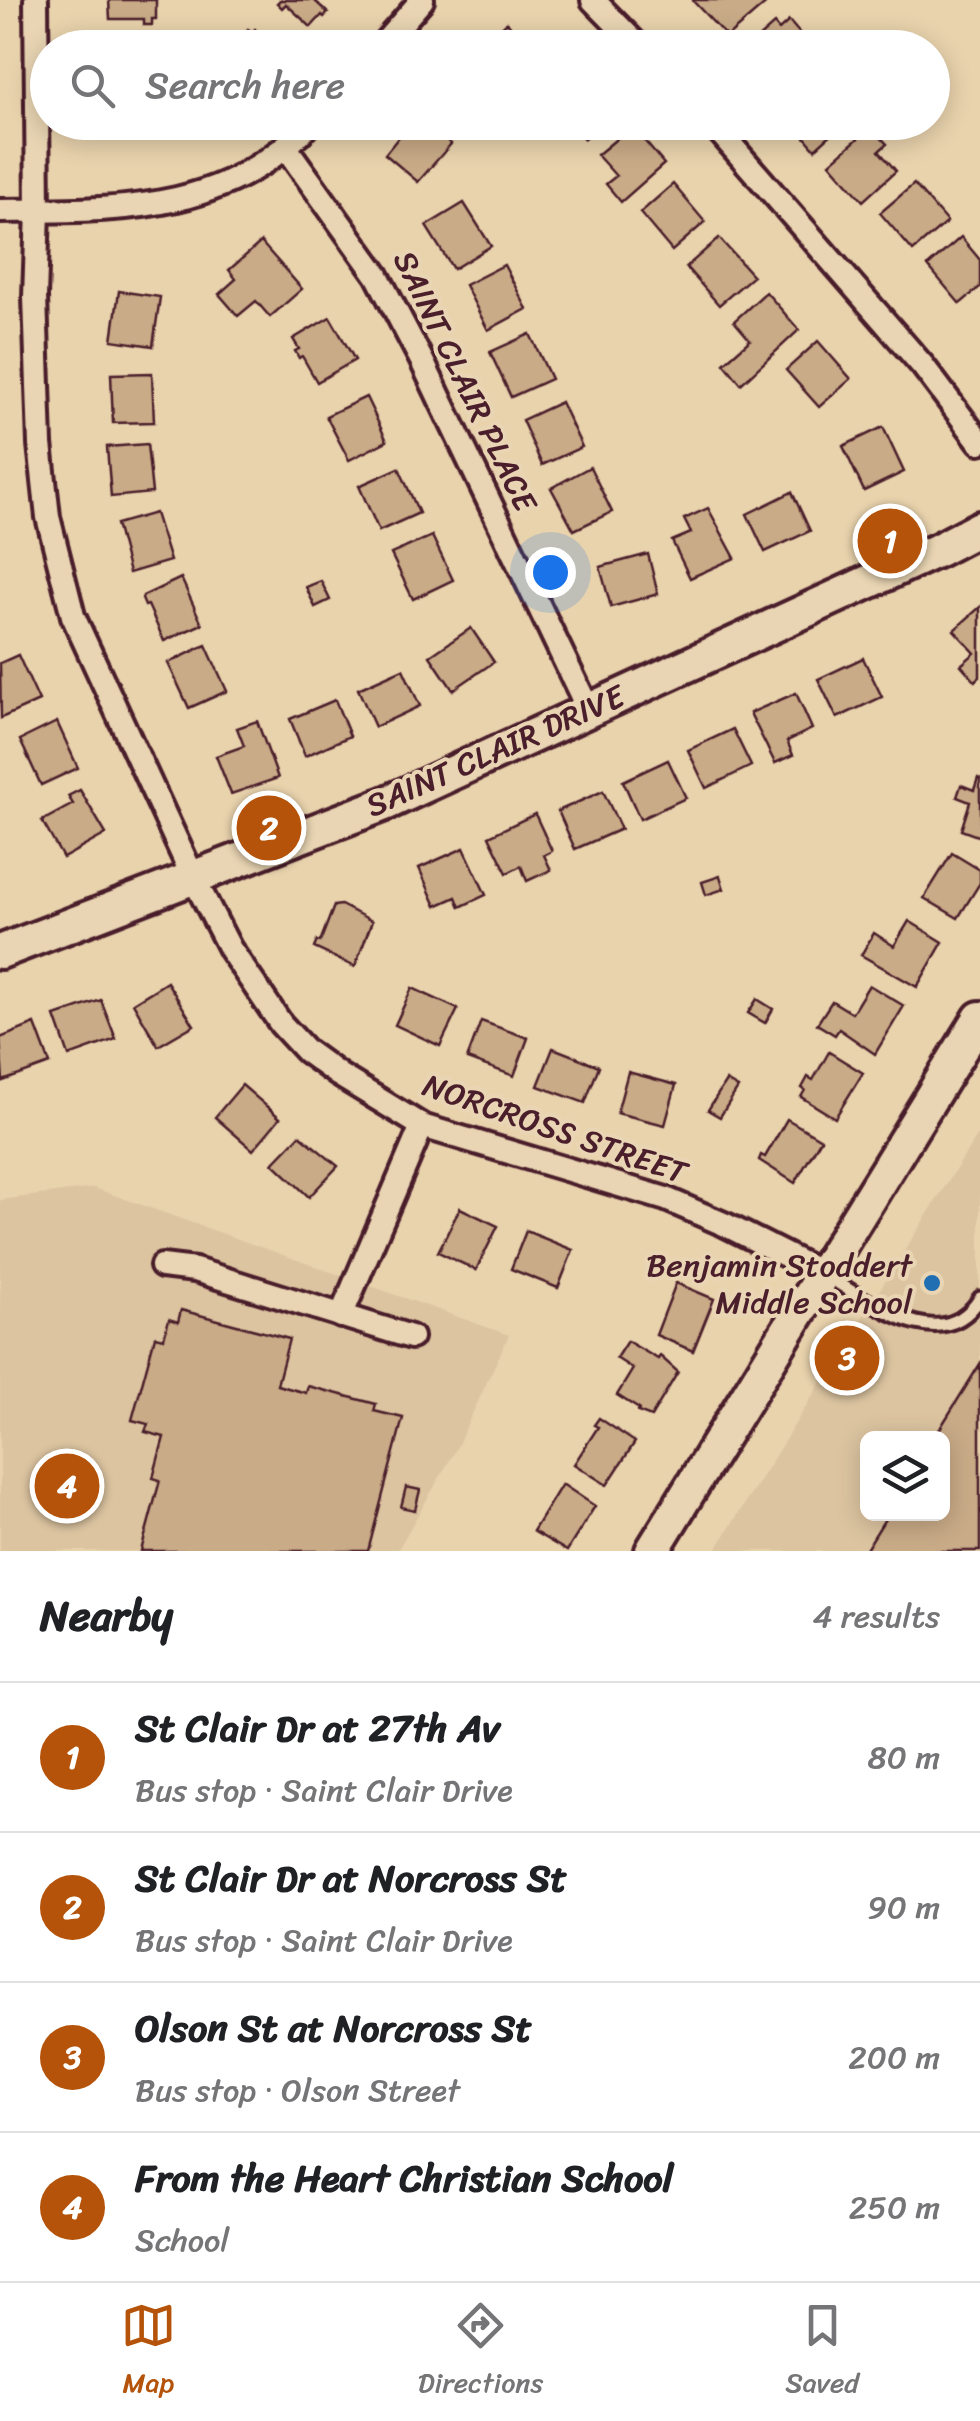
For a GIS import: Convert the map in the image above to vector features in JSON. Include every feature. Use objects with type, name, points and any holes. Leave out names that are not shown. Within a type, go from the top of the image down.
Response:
[{"type":"street","name":"NORCROSS STREET","points":[[36,0],[36,30]]},
{"type":"street","points":[[396,30],[422,0]]},
{"type":"street","points":[[592,0],[622,30]]},
{"type":"street","name":"NORCROSS STREET","points":[[37,140],[35,297],[40,444],[48,516],[62,580],[84,643],[193,876],[230,950],[281,1024],[338,1075],[422,1126],[666,1198],[821,1273]]},
{"type":"street","points":[[0,211],[178,201],[247,176],[295,140]]},
{"type":"street","points":[[726,140],[923,366],[980,442]]},
{"type":"street","name":"SAINT CLAIR PLACE","points":[[287,149],[378,274],[588,709]]},
{"type":"street","name":"SAINT CLAIR DRIVE","points":[[0,952],[387,803],[980,528]]},
{"type":"street","points":[[652,1551],[980,1018]]},
{"type":"street","points":[[341,1316],[422,1126]]},
{"type":"street","points":[[162,1266],[195,1270],[411,1337]]},
{"type":"lane","points":[[821,1273],[919,1325],[942,1326],[969,1316],[980,1298]]},
{"type":"shaded area","name":"Benjamin Stoddert Middle School","points":[[980,1131],[980,1551],[715,1551]]},
{"type":"shaded area","points":[[94,1188],[509,1335],[454,1453],[397,1551],[0,1551],[0,1200]]},
{"type":"building","points":[[109,0],[156,0],[156,19],[152,19],[152,25],[144,25],[144,19],[110,19]]},
{"type":"building","points":[[314,0],[328,13],[311,27],[286,4],[282,8],[277,3]]},
{"type":"building","points":[[694,0],[770,0],[735,30],[720,30]]},
{"type":"building","points":[[789,21],[797,30],[779,30]]},
{"type":"building","points":[[507,22],[514,30],[498,30]]},
{"type":"building","points":[[396,140],[446,140],[451,144],[418,182],[385,154]]},
{"type":"building","points":[[615,140],[644,140],[664,164],[621,202],[606,184],[616,176],[597,155]]},
{"type":"building","points":[[807,140],[825,140],[815,149]]},
{"type":"building","points":[[856,140],[883,140],[887,144],[879,151],[896,171],[863,201],[830,163]]},
{"type":"building","points":[[673,184],[705,222],[672,251],[640,213]]},
{"type":"building","points":[[914,184],[947,222],[913,251],[880,213]]},
{"type":"building","points":[[464,203],[491,246],[453,269],[426,226]]},
{"type":"building","points":[[961,237],[980,260],[980,287],[960,304],[928,266]]},
{"type":"building","points":[[719,238],[753,276],[719,305],[686,267]]},
{"type":"building","points":[[261,242],[302,289],[270,317],[256,301],[238,316],[219,294],[236,279],[229,270]]},
{"type":"building","points":[[504,265],[527,309],[488,330],[465,285]]},
{"type":"building","points":[[119,291],[160,297],[153,346],[112,340]]},
{"type":"building","points":[[766,292],[799,330],[741,384],[724,363],[750,340],[734,321]]},
{"type":"building","points":[[330,317],[355,360],[317,382],[295,351],[299,349],[293,339]]},
{"type":"building","points":[[530,334],[551,379],[511,397],[490,352]]},
{"type":"building","points":[[818,341],[851,379],[819,407],[786,370]]},
{"type":"building","points":[[152,373],[154,422],[113,423],[111,374]]},
{"type":"building","points":[[366,397],[387,441],[349,460],[326,416]]},
{"type":"building","points":[[561,402],[582,447],[542,465],[522,420]]},
{"type":"building","points":[[883,427],[904,472],[864,491],[843,446]]},
{"type":"building","points":[[147,444],[152,493],[111,497],[107,447]]},
{"type":"building","points":[[590,467],[612,512],[574,530],[551,488]]},
{"type":"building","points":[[399,468],[419,513],[379,531],[359,486]]},
{"type":"building","points":[[792,492],[810,531],[765,552],[747,514]]},
{"type":"building","points":[[708,508],[735,558],[690,578],[672,541],[691,533],[684,519]]},
{"type":"building","points":[[155,513],[170,561],[129,573],[116,524]]},
{"type":"building","points":[[432,536],[453,580],[413,599],[391,554]]},
{"type":"building","points":[[648,554],[658,594],[611,607],[600,567]]},
{"type":"building","points":[[181,578],[202,624],[164,641],[142,599]]},
{"type":"building","points":[[321,581],[330,600],[315,607],[306,587]]},
{"type":"building","points":[[980,607],[980,677],[975,681],[961,665],[975,653],[954,630]]},
{"type":"building","points":[[471,628],[494,662],[453,690],[430,656]]},
{"type":"building","points":[[206,645],[227,691],[189,708],[168,663]]},
{"type":"building","points":[[18,655],[39,701],[1,718],[0,663]]},
{"type":"building","points":[[863,658],[882,697],[837,718],[818,679]]},
{"type":"building","points":[[403,669],[420,706],[375,727],[358,689]]},
{"type":"building","points":[[796,693],[812,729],[787,741],[793,755],[775,763],[750,713]]},
{"type":"building","points":[[335,700],[350,736],[305,756],[290,719]]},
{"type":"building","points":[[257,721],[278,778],[231,794],[216,756],[244,746],[237,728]]},
{"type":"building","points":[[57,722],[78,768],[41,785],[20,740]]},
{"type":"building","points":[[733,729],[751,766],[706,788],[688,750]]},
{"type":"building","points":[[668,760],[686,798],[640,819],[623,781]]},
{"type":"building","points":[[978,778],[980,837],[961,830],[970,802],[957,797],[961,785],[974,790]]},
{"type":"building","points":[[80,790],[106,834],[63,858],[42,821],[73,804],[68,796]]},
{"type":"building","points":[[603,791],[621,829],[575,849],[558,811]]},
{"type":"building","points":[[535,814],[552,851],[544,855],[551,870],[527,881],[521,866],[507,873],[489,836]]},
{"type":"building","points":[[464,848],[486,895],[460,907],[456,897],[436,906],[419,868]]},
{"type":"building","points":[[952,853],[980,870],[980,883],[958,918],[924,898]]},
{"type":"building","points":[[720,876],[724,889],[706,895],[702,882]]},
{"type":"building","points":[[341,905],[372,921],[355,967],[314,948],[334,906]]},
{"type":"building","points":[[909,921],[943,942],[917,987],[861,955],[874,933],[894,946]]},
{"type":"building","points":[[167,982],[194,1025],[158,1046],[133,1003]]},
{"type":"building","points":[[869,985],[904,1006],[875,1054],[839,1029],[835,1035],[817,1024],[832,1001],[852,1013]]},
{"type":"building","points":[[412,988],[458,1009],[440,1046],[395,1025]]},
{"type":"building","points":[[757,999],[773,1009],[765,1023],[748,1013]]},
{"type":"building","points":[[101,1000],[116,1039],[69,1056],[55,1016]]},
{"type":"building","points":[[481,1021],[528,1038],[514,1076],[467,1059]]},
{"type":"building","points":[[35,1024],[50,1064],[3,1081],[0,1038]]},
{"type":"building","points":[[553,1048],[599,1066],[585,1103],[538,1086]]},
{"type":"building","points":[[829,1052],[863,1073],[835,1118],[801,1097],[808,1077],[813,1080]]},
{"type":"building","points":[[628,1072],[676,1085],[665,1125],[617,1113]]},
{"type":"building","points":[[726,1081],[738,1088],[720,1117],[708,1110]]},
{"type":"building","points":[[242,1085],[280,1118],[253,1150],[215,1117]]},
{"type":"building","points":[[787,1119],[821,1139],[795,1183],[759,1160],[761,1155],[765,1157]]},
{"type":"building","points":[[300,1135],[338,1166],[309,1197],[273,1163]]},
{"type":"building","points":[[460,1208],[498,1226],[476,1270],[438,1252]]},
{"type":"building","points":[[526,1231],[573,1250],[558,1288],[511,1269]]},
{"type":"building","points":[[676,1283],[714,1299],[693,1351],[656,1335]]},
{"type":"building","points":[[181,1310],[289,1339],[277,1385],[306,1393],[308,1386],[376,1404],[374,1411],[403,1418],[368,1551],[141,1551],[160,1480],[153,1478],[164,1437],[145,1432],[148,1424],[132,1420],[155,1336],[164,1338],[169,1319],[178,1322]]},
{"type":"building","points":[[627,1341],[658,1359],[660,1356],[678,1372],[651,1417],[617,1395],[633,1369],[616,1358]]},
{"type":"building","points":[[980,1364],[980,1551],[865,1551],[884,1521],[950,1521],[950,1431],[938,1431]]},
{"type":"building","points":[[599,1418],[635,1442],[607,1485],[574,1464],[598,1427],[594,1425]]},
{"type":"building","points":[[562,1484],[595,1506],[567,1551],[533,1531]]},
{"type":"building","points":[[406,1487],[420,1490],[415,1510],[401,1507]]},
{"type":"place","name":"St Clair Dr at 27th Av","points":[[890,541]]},
{"type":"place","name":"St Clair Dr at Norcross St","points":[[269,828]]},
{"type":"place","name":"Benjamin Stoddert Middle School","points":[[932,1283]]},
{"type":"place","name":"Olson St at Norcross St","points":[[847,1358]]},
{"type":"place","name":"From the Heart Christian School","points":[[67,1486]]}]
